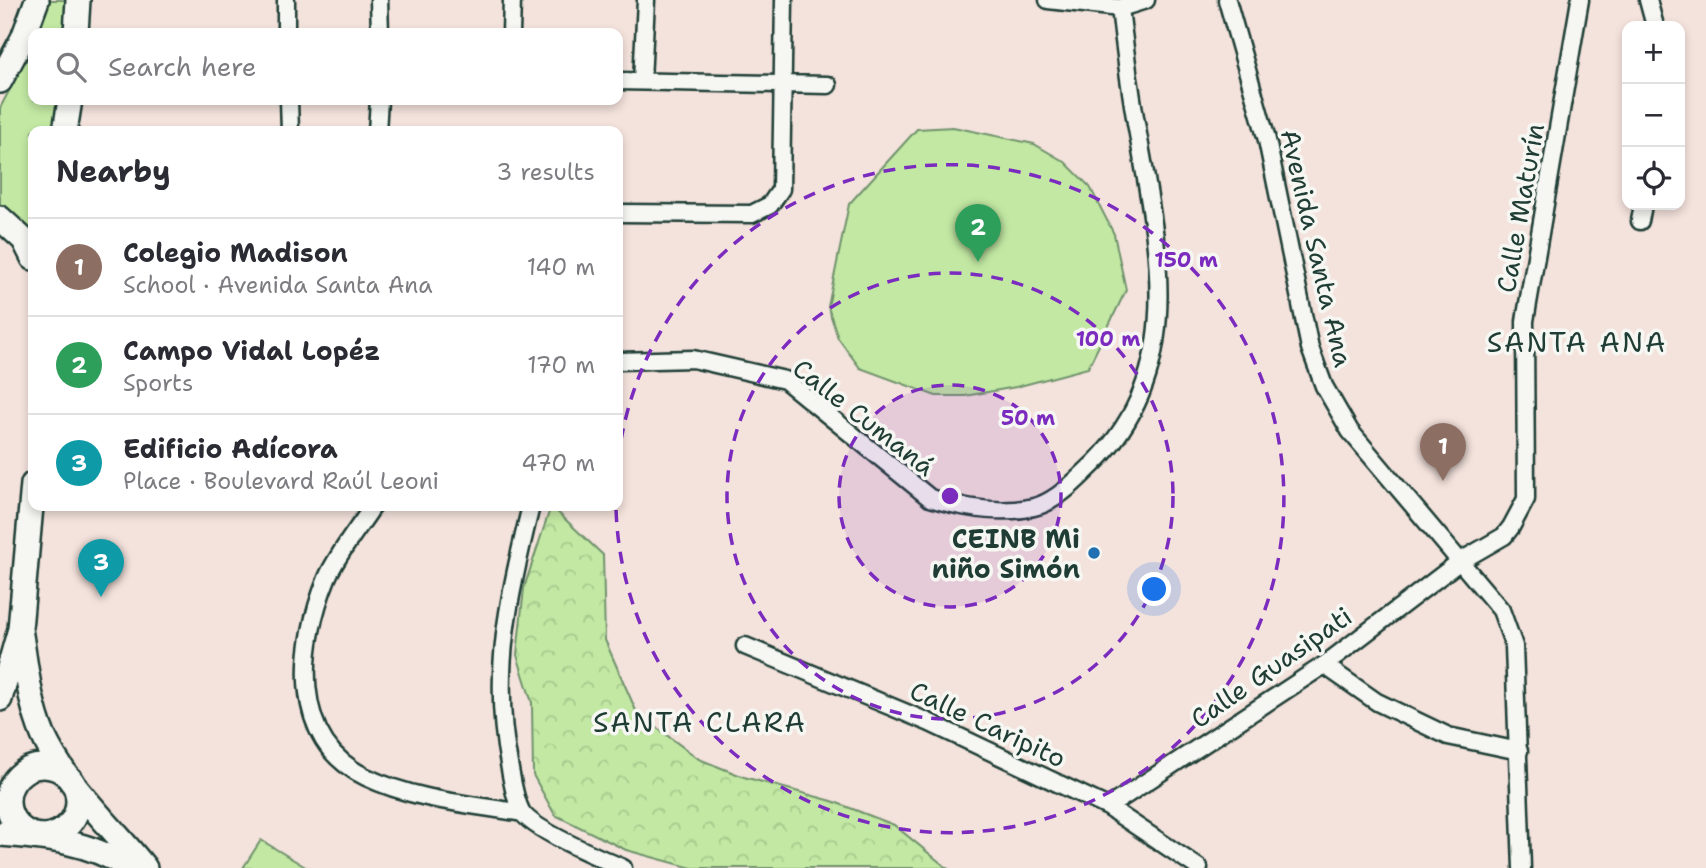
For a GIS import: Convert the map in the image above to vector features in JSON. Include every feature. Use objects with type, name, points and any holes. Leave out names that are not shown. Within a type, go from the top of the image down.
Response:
[{"type":"street","points":[[0,81],[23,38],[37,0]]},
{"type":"street","points":[[76,28],[78,0]]},
{"type":"street","points":[[286,0],[286,28]]},
{"type":"street","points":[[379,0],[380,28]]},
{"type":"street","points":[[510,28],[512,0]]},
{"type":"street","points":[[642,81],[646,0]]},
{"type":"street","points":[[623,213],[752,214],[770,205],[781,189],[784,0]]},
{"type":"street","points":[[1048,0],[1120,8],[1146,0]]},
{"type":"street","name":"Avenida Santa Ana","points":[[1227,0],[1267,139],[1310,348],[1324,386],[1350,431],[1501,610],[1514,646],[1522,868]]},
{"type":"street","name":"Calle Maturín","points":[[1459,562],[1504,536],[1526,499],[1525,321],[1580,0]]},
{"type":"street","points":[[1648,0],[1654,21]]},
{"type":"street","name":"Calle Cumaná","points":[[623,361],[693,359],[785,380],[930,498],[959,507],[985,510],[1036,507],[1069,487],[1102,456],[1136,407],[1154,350],[1160,299],[1158,244],[1136,125],[1120,8]]},
{"type":"street","points":[[623,81],[828,85]]},
{"type":"street","points":[[66,126],[69,105]]},
{"type":"street","points":[[289,105],[290,126]]},
{"type":"street","points":[[377,126],[379,105]]},
{"type":"street","points":[[0,218],[11,225],[28,250]]},
{"type":"street","points":[[0,699],[20,629],[31,511]]},
{"type":"street","points":[[370,511],[328,576],[312,621],[306,655],[313,725],[335,755],[363,776],[405,793],[522,813],[572,846],[623,868]]},
{"type":"street","points":[[522,813],[507,752],[499,694],[502,642],[530,511]]},
{"type":"street","name":"Calle Guasipati","points":[[1108,807],[1324,665],[1459,562]]},
{"type":"street","points":[[20,629],[36,716],[49,745],[71,781],[145,868]]},
{"type":"street","name":"Calle Caripito","points":[[745,646],[928,722],[1108,807],[1199,868]]},
{"type":"street","points":[[1324,665],[1377,702],[1448,736],[1519,751]]},
{"type":"street","points":[[0,834],[38,836],[61,831],[73,819],[78,804],[71,781],[59,771],[35,767],[21,774],[11,787],[8,803],[12,818],[23,830],[38,836],[90,849],[129,868]]},
{"type":"green space","points":[[49,0],[69,0],[66,28],[41,28]]},
{"type":"green space","points":[[28,55],[28,105],[59,105],[56,126],[28,126],[28,235],[0,210],[0,108]]},
{"type":"green space","points":[[953,127],[1034,144],[1065,162],[1090,187],[1114,234],[1126,290],[1088,368],[1016,387],[965,396],[936,396],[860,368],[838,338],[828,307],[849,204],[917,129]]},
{"type":"green space","points":[[549,511],[556,511],[603,555],[605,640],[637,713],[699,759],[744,777],[832,801],[894,825],[947,868],[692,868],[626,850],[555,815],[533,775],[532,703],[517,655],[524,588]]},
{"type":"green space","points":[[261,840],[307,868],[243,868]]},
{"type":"place","name":"Campo Vidal Lopéz","points":[[978,262]]},
{"type":"place","name":"Colegio Madison","points":[[1443,481]]},
{"type":"place","name":"CEINB Mi niño Simón","points":[[1094,553]]},
{"type":"place","name":"Edificio Adícora","points":[[101,597]]},
{"type":"district","name":"SANTA ANA","points":[[1577,342]]},
{"type":"district","name":"SANTA CLARA","points":[[700,722]]}]
